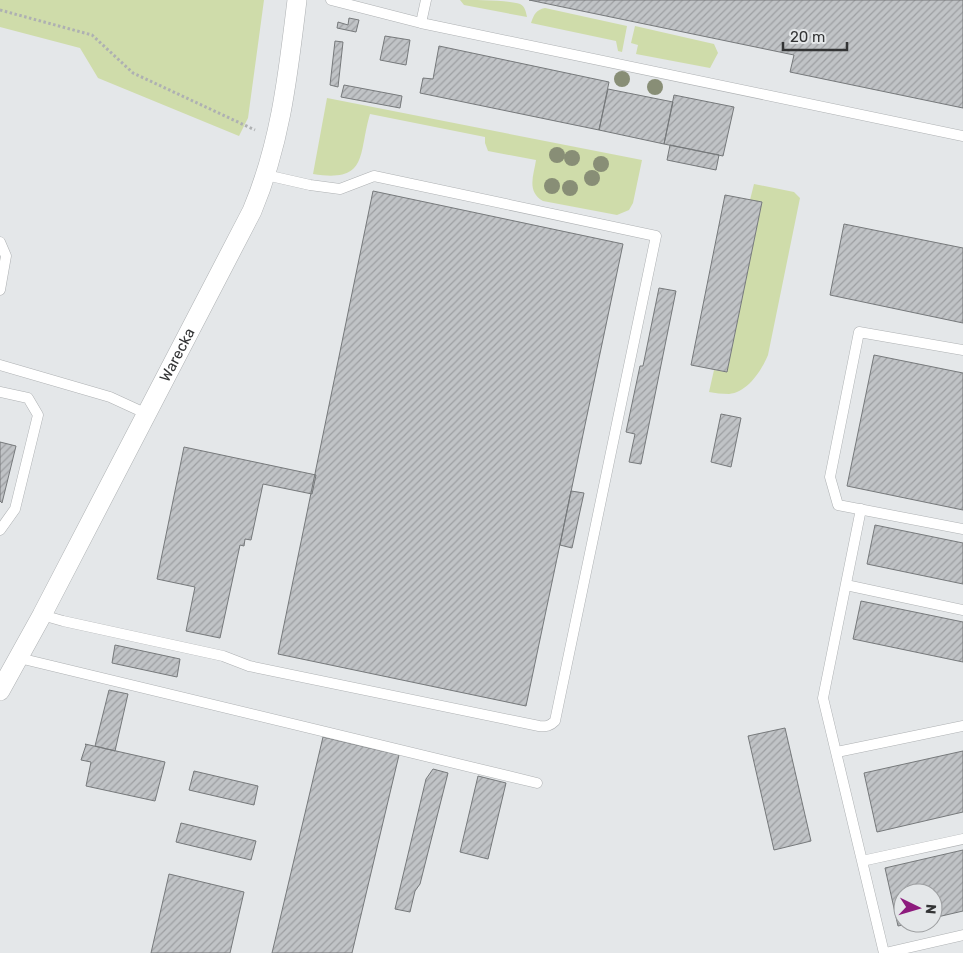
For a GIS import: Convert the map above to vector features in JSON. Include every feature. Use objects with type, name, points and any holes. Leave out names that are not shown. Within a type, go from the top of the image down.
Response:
[{"type":"street","name":"Warecka","points":[[0,690],[42,615],[252,211],[275,145],[283,106],[296,0]]},
{"type":"lane","points":[[331,0],[421,23],[963,136]]},
{"type":"lane","points":[[421,23],[426,0]]},
{"type":"lane","points":[[42,615],[222,656],[249,666],[500,718],[545,727],[555,721],[656,236],[374,176],[340,190],[266,175]]},
{"type":"lane","points":[[0,242],[6,256],[0,290]]},
{"type":"lane","points":[[963,350],[859,332],[830,477],[838,504],[963,529]]},
{"type":"lane","points":[[0,365],[110,398],[147,414]]},
{"type":"lane","points":[[0,392],[28,398],[38,415],[15,509],[0,530]]},
{"type":"lane","points":[[861,509],[823,698],[862,862],[884,953],[963,935]]},
{"type":"lane","points":[[846,585],[963,610]]},
{"type":"lane","points":[[19,658],[537,783]]},
{"type":"lane","points":[[837,752],[963,726]]},
{"type":"lane","points":[[862,862],[963,839]]},
{"type":"path","points":[[0,10],[92,35],[133,73],[255,130]]},
{"type":"green space","points":[[0,0],[264,0],[248,118],[239,136],[98,78],[80,48],[0,27]]},
{"type":"green space","points":[[460,0],[499,1],[520,4],[526,11],[527,17],[464,5]]},
{"type":"green space","points":[[545,8],[627,26],[622,52],[618,51],[616,41],[531,23],[536,13]]},
{"type":"green space","points":[[635,26],[714,44],[718,53],[710,68],[636,54],[638,45],[631,43]]},
{"type":"green space","points":[[327,98],[642,160],[633,203],[629,210],[617,215],[543,201],[534,192],[533,188],[532,182],[536,160],[488,151],[485,137],[370,114],[361,153],[358,162],[352,170],[344,174],[331,176],[313,174]]},
{"type":"green space","points":[[754,184],[794,192],[800,198],[768,355],[758,374],[742,390],[729,394],[709,392],[714,370],[727,372],[762,202],[750,200]]},
{"type":"building","points":[[529,0],[963,0],[963,108],[790,72],[794,55]]},
{"type":"building","points":[[349,18],[359,20],[356,32],[337,28],[338,22],[348,25]]},
{"type":"building","points":[[385,36],[410,40],[406,65],[380,60]]},
{"type":"building","points":[[335,41],[343,42],[338,87],[330,85]]},
{"type":"building","points":[[439,46],[609,82],[599,130],[420,93],[423,78],[433,79]]},
{"type":"building","points":[[344,85],[402,96],[400,108],[341,97]]},
{"type":"building","points":[[608,89],[673,102],[664,144],[599,130]]},
{"type":"building","points":[[674,95],[734,107],[723,156],[664,144]]},
{"type":"building","points":[[670,145],[719,155],[716,170],[667,160]]},
{"type":"building","points":[[373,191],[623,244],[526,706],[278,654]]},
{"type":"building","points":[[725,195],[762,202],[727,372],[691,365]]},
{"type":"building","points":[[844,224],[963,248],[963,323],[830,295]]},
{"type":"building","points":[[659,288],[676,291],[641,464],[629,462],[635,434],[626,432],[640,366],[643,366]]},
{"type":"building","points":[[874,355],[963,373],[963,510],[847,486]]},
{"type":"building","points":[[721,414],[741,418],[731,467],[711,462]]},
{"type":"building","points":[[0,442],[16,446],[2,503],[0,501]]},
{"type":"building","points":[[184,447],[316,475],[312,494],[263,484],[251,540],[245,539],[244,546],[240,545],[220,638],[186,631],[195,587],[157,579]]},
{"type":"building","points":[[571,491],[584,493],[572,548],[560,545]]},
{"type":"building","points":[[875,525],[963,543],[963,584],[867,564]]},
{"type":"building","points":[[861,601],[963,622],[963,662],[853,639]]},
{"type":"building","points":[[115,645],[180,659],[177,677],[112,663]]},
{"type":"building","points":[[109,690],[128,694],[115,751],[95,746]]},
{"type":"building","points":[[785,728],[811,841],[774,850],[748,736]]},
{"type":"building","points":[[323,737],[399,755],[352,953],[272,953]]},
{"type":"building","points":[[85,744],[165,762],[155,801],[86,786],[91,762],[81,760]]},
{"type":"building","points":[[963,751],[963,812],[877,832],[864,773]]},
{"type":"building","points":[[433,769],[448,773],[420,884],[415,891],[410,912],[395,909],[426,779]]},
{"type":"building","points":[[194,771],[258,786],[254,805],[189,790]]},
{"type":"building","points":[[478,776],[506,783],[488,859],[460,852]]},
{"type":"building","points":[[181,823],[256,841],[251,860],[176,842]]},
{"type":"building","points":[[963,850],[963,911],[943,916],[943,883],[893,883],[893,904],[885,868]]},
{"type":"building","points":[[169,874],[244,892],[230,953],[151,953]]}]
